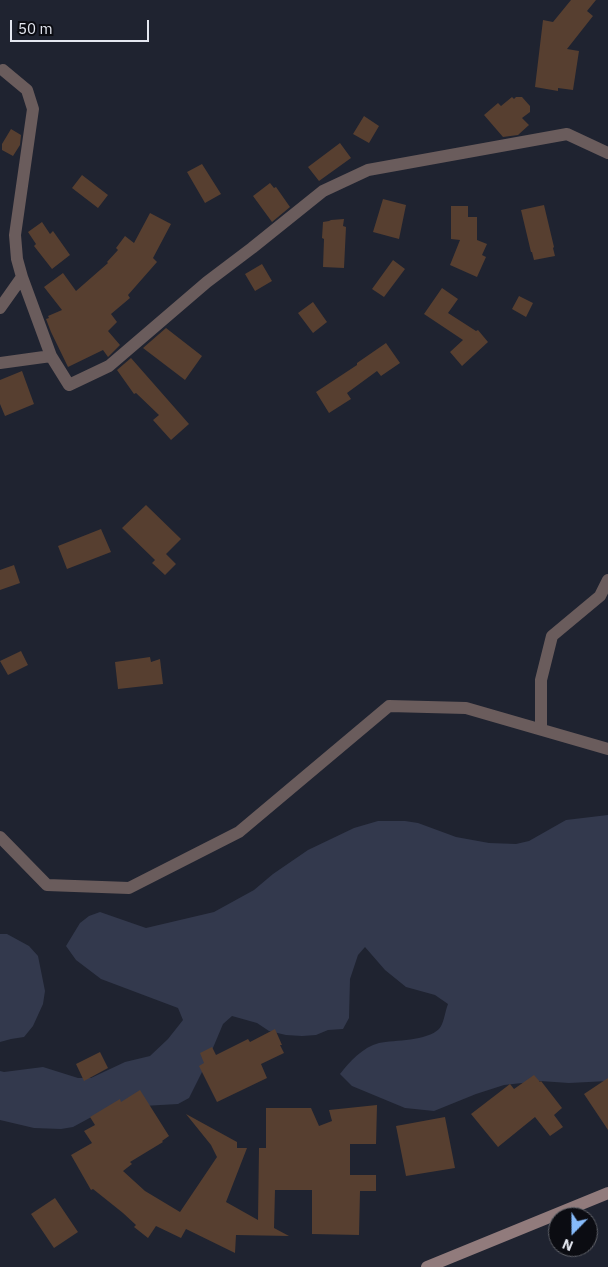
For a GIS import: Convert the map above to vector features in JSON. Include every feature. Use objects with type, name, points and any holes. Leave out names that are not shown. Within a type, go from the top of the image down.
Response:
[{"type":"main road","points":[[427,1267],[523,1226],[608,1193]]},
{"type":"street","points":[[3,70],[27,90],[34,109],[15,235],[16,259],[51,356],[69,385],[109,366],[207,282],[323,191],[368,170],[567,134],[608,153]]},
{"type":"street","points":[[0,308],[22,278]]},
{"type":"street","points":[[0,363],[51,356]]},
{"type":"street","points":[[541,729],[541,680],[552,636],[600,596],[608,580]]},
{"type":"street","points":[[0,837],[47,885],[129,888],[239,832],[389,706],[466,708],[608,749]]},
{"type":"shaded area","points":[[608,815],[608,1081],[569,1083],[540,1081],[504,1085],[434,1111],[405,1108],[352,1086],[340,1074],[357,1056],[367,1048],[379,1043],[419,1038],[434,1033],[441,1027],[448,1004],[435,995],[406,987],[385,970],[365,947],[358,955],[350,979],[349,1018],[343,1029],[328,1030],[316,1035],[286,1035],[269,1031],[257,1023],[232,1016],[223,1024],[189,1098],[178,1104],[108,1108],[73,1127],[61,1129],[34,1128],[0,1120],[0,1071],[43,1067],[78,1078],[91,1078],[125,1062],[150,1056],[168,1039],[183,1020],[178,1008],[101,979],[76,960],[66,946],[80,923],[89,916],[100,912],[146,928],[214,912],[254,890],[273,874],[308,850],[354,828],[378,821],[418,823],[456,837],[489,843],[516,844],[529,841],[566,820]]},
{"type":"shaded area","points":[[0,934],[7,934],[29,946],[38,956],[45,991],[43,1004],[33,1026],[24,1037],[0,1042]]},
{"type":"building","points":[[571,0],[596,0],[587,11],[593,16],[567,49],[579,51],[573,90],[558,88],[558,91],[535,87],[543,20],[553,22]]},
{"type":"building","points":[[512,97],[514,99],[522,97],[530,106],[530,112],[522,118],[529,125],[518,135],[503,137],[484,115],[498,103],[501,106]]},
{"type":"building","points":[[364,116],[379,126],[369,143],[353,134]]},
{"type":"building","points":[[11,129],[21,135],[20,145],[13,156],[2,150],[2,144]]},
{"type":"building","points":[[340,143],[351,158],[319,181],[308,167]]},
{"type":"building","points":[[202,164],[221,194],[205,203],[187,172]]},
{"type":"building","points":[[82,175],[108,195],[98,208],[72,188]]},
{"type":"building","points":[[270,183],[274,188],[276,187],[290,207],[272,222],[253,196]]},
{"type":"building","points":[[383,199],[406,205],[399,239],[373,232]]},
{"type":"building","points":[[544,205],[555,256],[534,260],[521,210]]},
{"type":"building","points":[[451,206],[468,206],[468,217],[477,217],[477,240],[487,244],[482,255],[486,257],[477,277],[450,265],[460,240],[451,239]]},
{"type":"building","points":[[150,213],[171,224],[153,258],[157,262],[128,295],[130,298],[111,314],[117,322],[108,331],[120,345],[108,357],[103,350],[68,367],[46,319],[49,318],[48,316],[62,310],[44,287],[63,273],[76,291],[108,263],[118,250],[116,248],[125,236],[134,243]]},
{"type":"building","points":[[344,219],[343,226],[346,227],[344,268],[323,267],[323,222]]},
{"type":"building","points":[[42,222],[50,234],[53,231],[70,255],[52,269],[34,246],[36,244],[28,232]]},
{"type":"building","points":[[393,260],[405,269],[384,297],[372,289]]},
{"type":"building","points":[[262,264],[272,281],[255,291],[245,274]]},
{"type":"building","points":[[442,288],[458,299],[448,313],[476,331],[478,330],[488,342],[462,366],[450,352],[463,340],[424,314]]},
{"type":"building","points":[[519,296],[533,303],[526,317],[512,309]]},
{"type":"building","points":[[313,302],[327,322],[313,333],[298,313]]},
{"type":"building","points":[[166,328],[202,356],[185,380],[143,348]]},
{"type":"building","points":[[386,343],[400,363],[381,376],[377,371],[347,393],[351,399],[329,413],[316,392]]},
{"type":"building","points":[[131,358],[189,424],[171,440],[153,420],[159,415],[136,393],[134,394],[117,370]]},
{"type":"building","points":[[22,371],[34,404],[5,416],[0,404],[0,380]]},
{"type":"building","points":[[146,505],[181,539],[166,554],[176,564],[165,575],[152,563],[155,560],[122,528]]},
{"type":"building","points":[[101,529],[111,552],[67,569],[58,546]]},
{"type":"building","points":[[14,565],[20,583],[0,590],[0,570]]},
{"type":"building","points":[[21,651],[28,665],[8,675],[0,661]]},
{"type":"building","points":[[150,657],[151,662],[160,659],[163,684],[118,689],[115,662]]},
{"type":"building","points":[[275,1029],[284,1053],[261,1064],[267,1078],[217,1102],[199,1066],[204,1063],[200,1053],[212,1047],[216,1055],[248,1039],[250,1042]]},
{"type":"building","points":[[100,1052],[108,1068],[84,1081],[76,1064]]},
{"type":"building","points":[[534,1075],[562,1108],[554,1115],[563,1127],[550,1136],[535,1117],[498,1147],[471,1114],[510,1084],[514,1089]]},
{"type":"building","points":[[608,1078],[608,1130],[584,1094]]},
{"type":"building","points":[[140,1090],[169,1136],[163,1142],[130,1162],[132,1164],[123,1171],[145,1191],[180,1212],[217,1157],[211,1145],[186,1114],[237,1142],[237,1148],[247,1148],[226,1202],[258,1220],[259,1148],[266,1148],[266,1108],[311,1108],[319,1126],[332,1121],[329,1110],[377,1105],[376,1144],[350,1144],[350,1175],[376,1175],[376,1191],[360,1191],[359,1235],[312,1234],[312,1190],[275,1190],[274,1228],[289,1236],[236,1235],[235,1253],[186,1229],[181,1238],[156,1226],[148,1238],[134,1227],[136,1225],[123,1213],[93,1189],[91,1190],[71,1155],[92,1143],[84,1131],[95,1125],[90,1117],[120,1099],[121,1102]]},
{"type":"building","points":[[445,1117],[455,1168],[406,1176],[396,1126]]},
{"type":"building","points":[[55,1198],[78,1232],[54,1248],[31,1214]]}]
